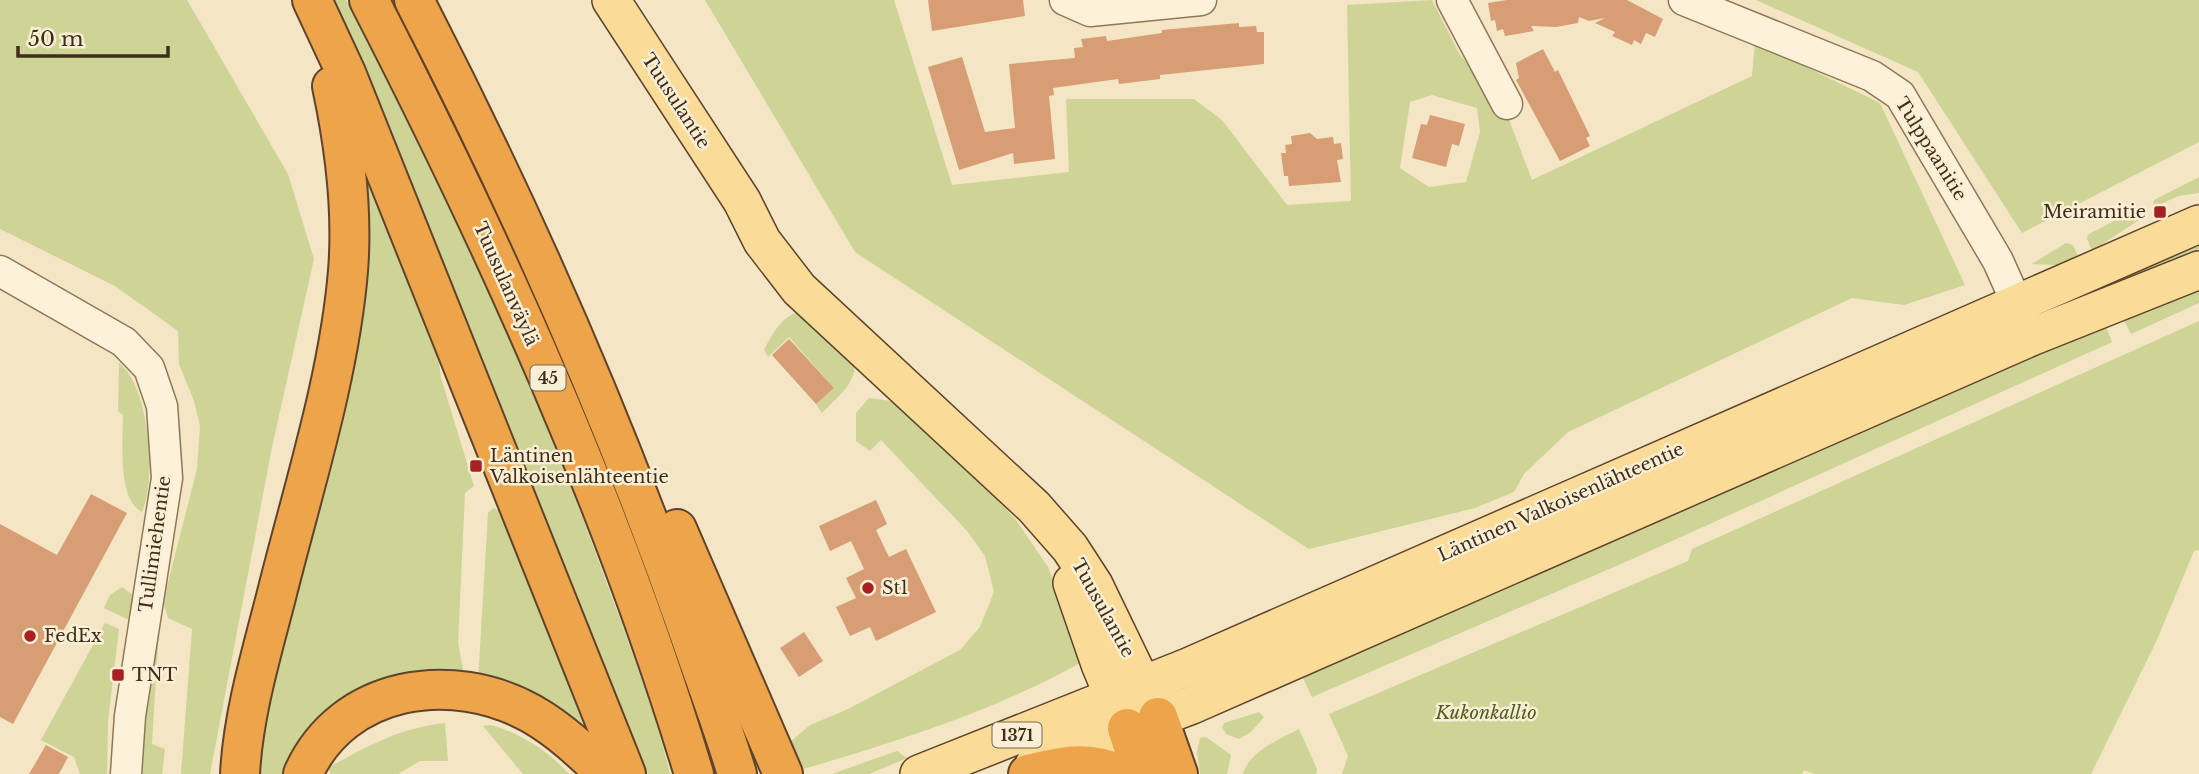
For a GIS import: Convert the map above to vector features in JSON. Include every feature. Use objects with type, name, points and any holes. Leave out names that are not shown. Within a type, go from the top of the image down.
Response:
[{"type":"highway","points":[[240,774],[259,664],[333,365],[348,271],[349,209],[345,154],[326,53],[311,0]]},
{"type":"highway","points":[[311,0],[346,73],[626,774]]},
{"type":"highway","name":"Tuusulanväylä","points":[[369,0],[446,149],[527,328],[610,524],[693,772]]},
{"type":"highway","name":"45","points":[[414,0],[480,128],[563,307],[647,511],[735,765]]},
{"type":"highway","points":[[563,307],[623,402],[776,758]]},
{"type":"highway","points":[[303,774],[315,751],[339,725],[360,710],[402,693],[447,688],[486,695],[530,713],[560,732],[607,774]]},
{"type":"highway","points":[[1136,707],[1142,774]]},
{"type":"highway","points":[[1136,707],[1178,774]]},
{"type":"highway","points":[[1028,774],[1068,764],[1090,764],[1119,774]]},
{"type":"main road","name":"Tuusulantie","points":[[611,0],[742,201],[845,316],[879,363],[1034,507],[1070,548],[1094,585],[1136,707]]},
{"type":"main road","name":"Läntinen Valkoisenlähteentie","points":[[1011,774],[1136,707],[2017,302],[2199,224]]},
{"type":"main road","name":"Läntinen Valkoisenlähteentie","points":[[919,774],[1136,707],[1477,582],[2031,337],[2199,270]]},
{"type":"street","points":[[1065,0],[1090,11],[1201,0]]},
{"type":"street","points":[[1452,0],[1507,104]]},
{"type":"street","name":"Tulppaanitie","points":[[1684,0],[1872,76],[1900,95],[1998,261],[2031,337]]},
{"type":"street","name":"Tullimiehentie","points":[[0,271],[124,342],[149,368],[162,406],[167,478],[130,716],[126,774]]},
{"type":"green space","points":[[0,0],[187,0],[288,174],[314,259],[272,447],[210,774],[181,774],[192,629],[168,618],[163,602],[197,469],[200,426],[194,401],[179,364],[178,331],[115,286],[0,229]]},
{"type":"green space","points":[[328,0],[346,0],[418,140],[485,282],[576,499],[639,673],[670,774],[637,774]]},
{"type":"green space","points":[[705,0],[894,0],[952,185],[1069,172],[1066,99],[1194,99],[1222,120],[1287,205],[1351,201],[1347,5],[1432,0],[1460,55],[1503,104],[1532,180],[1752,76],[1755,42],[1880,103],[1965,285],[1904,305],[1852,298],[1568,432],[1524,474],[1514,492],[1475,508],[1309,549],[855,252]],"holes":[[[1432,95],[1477,108],[1480,132],[1466,182],[1429,187],[1400,168],[1410,102]]]},
{"type":"green space","points":[[1756,0],[2199,0],[2199,142],[2022,233],[1918,72]]},
{"type":"green space","points":[[357,147],[435,335],[441,378],[474,486],[465,493],[458,643],[465,679],[414,678],[290,774],[253,774]]},
{"type":"green space","points":[[2199,177],[2199,193],[2178,196],[2157,206],[2153,205],[2154,200]]},
{"type":"green space","points":[[2135,210],[2142,215],[2139,220],[2092,251],[2087,238],[2089,234]]},
{"type":"green space","points":[[2199,235],[2199,258],[2111,295],[2103,275]]},
{"type":"green space","points":[[2066,243],[2073,245],[2079,258],[2057,265],[2032,264]]},
{"type":"green space","points":[[2199,281],[2199,303],[2131,334],[2122,316]]},
{"type":"green space","points":[[807,310],[854,362],[853,377],[849,384],[822,413],[816,404],[834,388],[789,337],[768,357],[764,350],[786,319],[792,314]]},
{"type":"green space","points":[[2104,321],[2112,342],[1630,560],[1312,697],[1303,678]]},
{"type":"green space","name":"Kukonkallio","points":[[2199,321],[2199,550],[2194,551],[2156,642],[2091,774],[1815,774],[1804,770],[1802,774],[1342,774],[1348,756],[1329,714],[1688,561],[1692,549]]},
{"type":"green space","points":[[119,363],[137,391],[147,433],[149,478],[142,512],[128,495],[125,483],[122,454],[123,415],[118,411]]},
{"type":"green space","points":[[869,398],[891,401],[921,423],[971,469],[1016,520],[1048,567],[1082,662],[1014,696],[944,724],[800,770],[789,743],[810,725],[846,710],[960,650],[980,627],[994,592],[985,556],[968,532],[881,440],[870,451],[856,441],[856,413]]},
{"type":"green space","points":[[493,508],[498,510],[526,562],[598,737],[478,681],[488,513]]},
{"type":"green space","points":[[122,587],[133,595],[129,620],[104,608],[110,595]]},
{"type":"green space","points":[[105,623],[119,629],[108,721],[107,774],[80,774],[74,757],[41,740]]},
{"type":"green space","points":[[158,644],[152,744],[165,749],[162,774],[139,774],[153,646]]},
{"type":"green space","points":[[1259,712],[1264,717],[1251,732],[1239,739],[1226,734],[1222,727],[1224,723]]},
{"type":"green space","points":[[445,723],[448,761],[420,761],[398,774],[331,774],[328,768],[370,745],[398,734]]},
{"type":"green space","points":[[491,725],[533,744],[569,774],[523,774],[483,726]]},
{"type":"green space","points":[[1299,729],[1317,769],[1316,774],[1243,774],[1258,752]]},
{"type":"green space","points":[[1206,737],[1231,755],[1227,774],[1200,774],[1197,752],[1200,738]]},
{"type":"green space","points":[[897,751],[907,758],[869,774],[832,774]]},
{"type":"building","points":[[928,0],[1023,0],[1025,16],[932,31]]},
{"type":"building","points":[[1507,0],[1627,0],[1663,19],[1655,37],[1646,33],[1641,44],[1634,40],[1632,45],[1612,36],[1615,32],[1595,23],[1605,18],[1589,21],[1579,17],[1578,23],[1556,27],[1531,26],[1534,31],[1505,36],[1503,29],[1497,31],[1495,20],[1491,21],[1488,3]]},
{"type":"building","points":[[1239,23],[1239,27],[1256,26],[1257,32],[1264,32],[1264,64],[1160,75],[1160,79],[1119,84],[1118,79],[1053,88],[1054,95],[1049,96],[1055,159],[1014,164],[1013,153],[959,170],[928,67],[962,57],[985,132],[1015,128],[1009,64],[1075,58],[1074,48],[1083,47],[1081,39],[1106,36],[1107,41],[1162,33],[1162,30]]},
{"type":"building","points":[[1543,49],[1555,72],[1558,70],[1590,136],[1586,138],[1590,146],[1560,161],[1516,80],[1519,78],[1516,63]]},
{"type":"building","points":[[1430,115],[1465,124],[1459,146],[1452,144],[1446,167],[1412,158],[1421,124],[1427,125]]},
{"type":"building","points":[[1310,133],[1317,139],[1333,137],[1334,144],[1341,143],[1343,159],[1337,160],[1341,182],[1289,186],[1288,176],[1284,176],[1281,153],[1286,153],[1285,145],[1292,144],[1291,136]]},
{"type":"building","points":[[789,339],[834,388],[816,404],[772,355]]},
{"type":"building","name":"FedEx","points":[[91,494],[127,513],[13,724],[0,717],[0,524],[57,555]]},
{"type":"building","points":[[876,500],[887,524],[876,530],[889,557],[906,549],[936,612],[876,641],[870,627],[850,636],[836,607],[856,598],[846,578],[864,569],[851,541],[830,551],[819,526]]},
{"type":"building","points":[[804,632],[823,661],[799,677],[780,648]]},
{"type":"building","points":[[46,745],[68,757],[59,774],[29,774]]},
{"type":"place","name":"Meiramitie","points":[[2160,212]]},
{"type":"place","name":"Läntinen Valkoisenlähteentie","points":[[476,466]]},
{"type":"place","name":"St1","points":[[868,588]]},
{"type":"place","name":"FedEx","points":[[30,636]]},
{"type":"place","name":"TNT","points":[[118,675]]}]
